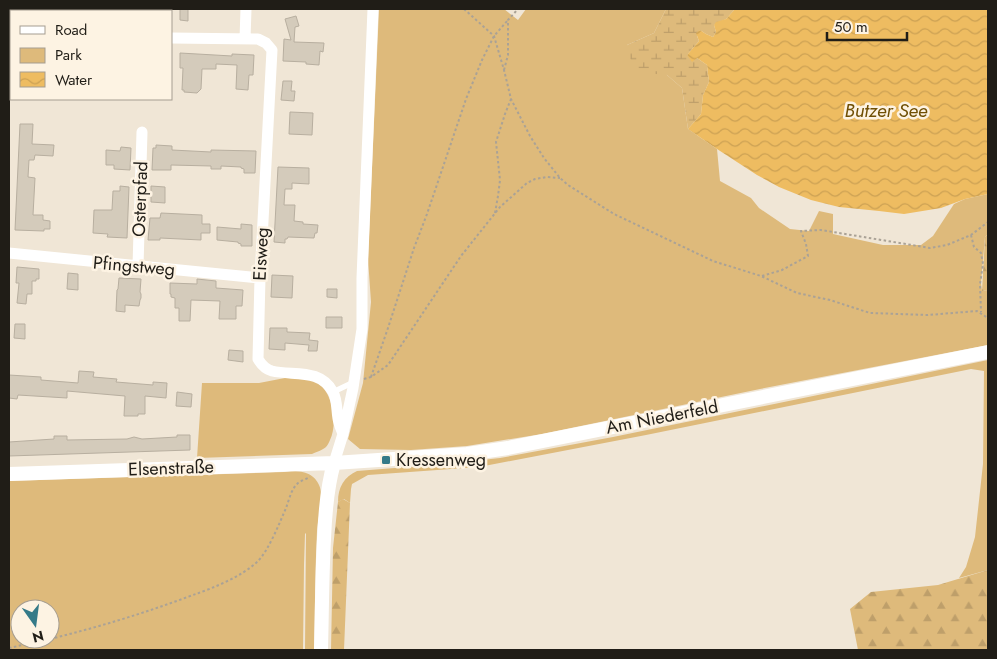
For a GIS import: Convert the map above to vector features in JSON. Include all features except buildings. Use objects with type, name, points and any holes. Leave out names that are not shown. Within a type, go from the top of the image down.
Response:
[{"type":"street","points":[[172,38],[245,39],[246,9]]},
{"type":"street","points":[[321,650],[322,568],[329,482],[343,434],[354,382],[362,329],[362,278],[373,9]]},
{"type":"street","points":[[9,48],[10,37]]},
{"type":"street","name":"Eisweg","points":[[245,39],[258,39],[266,43],[272,50],[260,278],[258,359],[263,366],[271,371],[307,374],[319,378],[333,392]]},
{"type":"street","name":"Osterpfad","points":[[138,266],[142,132]]},
{"type":"street","name":"Pfingstweg","points":[[9,254],[260,278]]},
{"type":"street","name":"Am Niederfeld","points":[[334,463],[467,454],[508,448],[988,352]]},
{"type":"street","points":[[333,392],[339,424],[343,434]]},
{"type":"street","name":"Elsenstraße","points":[[9,474],[334,463]]},
{"type":"lane","points":[[333,392],[354,382]]},
{"type":"path","points":[[464,9],[494,36],[511,99],[544,158],[560,178],[614,214],[713,261],[761,276],[797,293],[830,300],[870,313],[928,315],[977,311],[988,318]]},
{"type":"path","points":[[371,377],[466,99],[494,36],[518,9]]},
{"type":"path","points":[[504,70],[508,54],[508,20]]},
{"type":"path","points":[[494,214],[500,180],[496,142],[511,99]]},
{"type":"path","points":[[354,382],[371,377],[388,365],[461,256],[500,207],[527,183],[535,179],[547,177],[560,178]]},
{"type":"path","points":[[761,276],[782,270],[808,256],[801,231],[821,230],[930,248],[947,245],[971,236],[988,222]]},
{"type":"path","points":[[971,236],[974,247],[981,253],[983,264],[980,284],[981,313]]},
{"type":"path","points":[[60,636],[150,611],[207,590],[248,569],[258,561],[268,546],[277,529],[292,490],[298,483],[310,477]]},
{"type":"green space","points":[[379,9],[504,9],[518,20],[526,9],[666,9],[654,33],[627,45],[682,88],[688,129],[717,149],[720,181],[751,198],[759,208],[790,229],[809,231],[819,211],[833,214],[833,234],[883,245],[921,245],[933,236],[954,204],[965,199],[988,194],[988,234],[985,237],[981,283],[982,291],[988,290],[988,345],[542,434],[467,446],[411,450],[360,449],[348,439],[363,383],[371,302],[368,259]]},
{"type":"green space","points":[[666,9],[735,9],[726,19],[714,25],[716,32],[713,37],[700,30],[697,36],[699,41],[687,55],[697,58],[707,65],[709,82],[703,95],[701,114],[688,129],[682,88],[667,75],[634,72],[627,45],[654,33]]},
{"type":"green space","points":[[988,234],[988,290],[982,291],[985,237]]},
{"type":"green space","points":[[988,360],[988,570],[959,578],[966,567],[975,537],[983,464],[984,371],[971,369],[479,467],[368,475],[352,484],[350,503],[344,499],[338,502],[339,492],[343,483],[357,471],[500,458],[613,437]]},
{"type":"green space","points":[[285,378],[309,379],[322,386],[330,400],[334,417],[332,433],[326,447],[312,454],[197,458],[202,383],[259,383]]},
{"type":"green space","points":[[291,471],[311,475],[317,481],[321,500],[316,546],[314,650],[305,650],[306,533],[303,650],[9,650],[9,481]]},
{"type":"green space","points":[[343,499],[350,503],[344,650],[331,650],[333,548],[338,502]]},
{"type":"green space","points":[[988,570],[988,650],[858,650],[850,609],[871,592],[938,585]]},
{"type":"water","name":"Butzer See","points":[[735,9],[988,9],[988,194],[965,199],[941,208],[904,214],[839,207],[811,200],[779,187],[757,175],[688,129],[701,114],[703,95],[709,82],[707,65],[697,58],[692,62],[687,55],[699,41],[696,33],[700,30],[713,37],[716,32],[714,25],[716,22],[726,19]]},
{"type":"place","name":"Kressenweg","points":[[386,460]]}]
